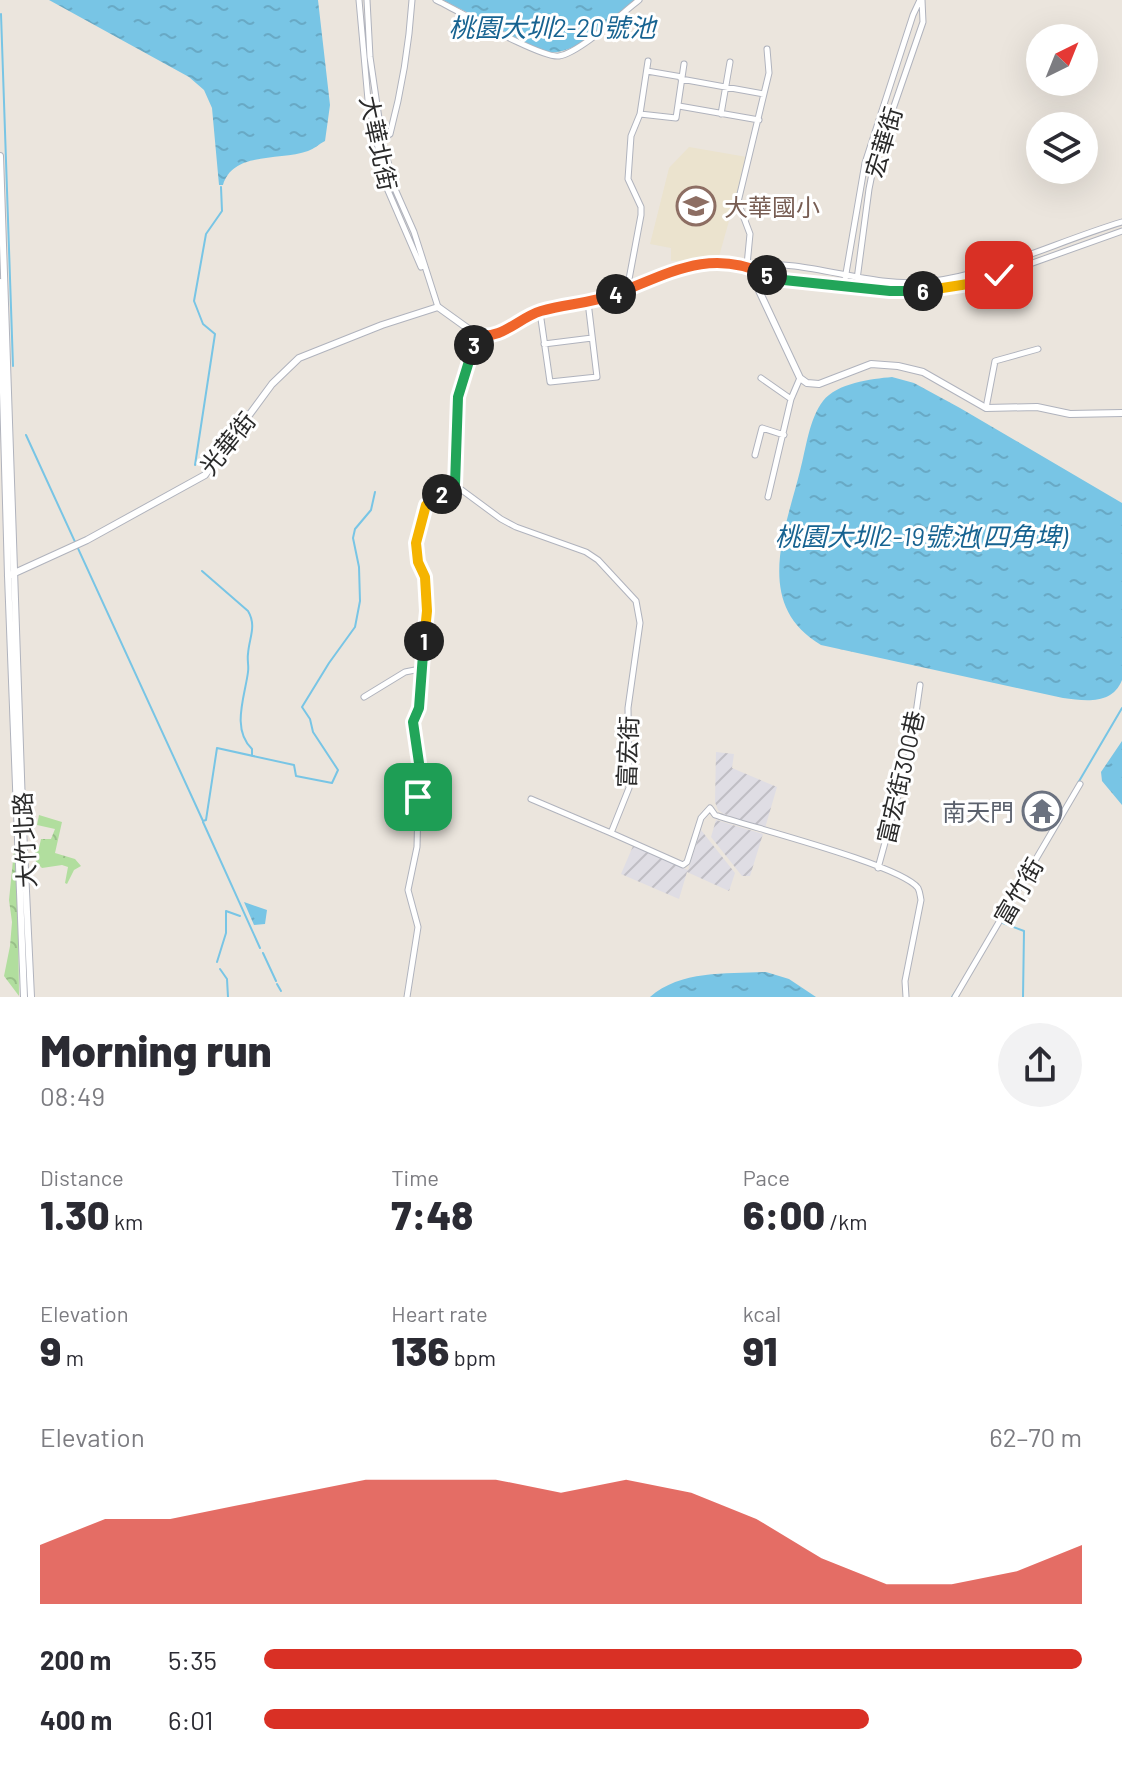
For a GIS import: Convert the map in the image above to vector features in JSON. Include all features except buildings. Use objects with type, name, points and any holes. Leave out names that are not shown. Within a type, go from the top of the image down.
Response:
[{"type":"street","name":"大華北街","points":[[359,0],[368,100],[395,189],[414,232],[438,307]]},
{"type":"street","name":"大華北街","points":[[367,0],[379,140]]},
{"type":"street","points":[[379,140],[390,134],[401,91],[412,0]]},
{"type":"street","points":[[436,0],[537,52],[557,57],[578,47],[639,0]]},
{"type":"street","name":"宏華街","points":[[844,285],[865,163],[913,15],[921,0]]},
{"type":"street","name":"宏華街","points":[[856,287],[874,166],[923,22],[921,0]]},
{"type":"street","points":[[767,49],[769,73],[738,202],[750,234],[747,265],[800,378],[807,383],[819,384],[871,364],[898,366],[923,372],[986,408],[1037,407],[1070,414],[1122,413]]},
{"type":"street","points":[[627,290],[641,215],[641,207],[628,179],[631,136],[640,114],[648,61]]},
{"type":"street","points":[[721,114],[730,62]]},
{"type":"street","points":[[640,114],[676,118],[684,64]]},
{"type":"street","points":[[647,71],[764,94]]},
{"type":"street","points":[[885,104],[893,108]]},
{"type":"street","points":[[679,106],[759,120]]},
{"type":"street","name":"大竹北路","points":[[0,156],[16,807],[24,996]]},
{"type":"street","points":[[865,163],[874,166]]},
{"type":"street","points":[[438,307],[477,335],[488,337],[540,312],[627,290],[683,267],[776,263],[858,279],[928,282],[1122,222]]},
{"type":"street","points":[[747,265],[774,279],[890,291],[924,291],[965,284],[1122,231]]},
{"type":"street","points":[[1042,249],[1045,258]]},
{"type":"street","points":[[961,274],[965,284]]},
{"type":"street","name":"大竹北路","points":[[0,282],[31,997]]},
{"type":"street","points":[[540,312],[550,382],[597,377],[588,302]]},
{"type":"street","name":"光華街","points":[[12,575],[98,535],[205,475],[272,384],[299,358],[438,307]]},
{"type":"street","points":[[407,997],[418,927],[408,890],[417,847],[419,763],[413,722],[419,708],[427,611],[425,577],[418,562],[416,543],[426,505],[455,485],[458,397],[477,335]]},
{"type":"street","points":[[544,344],[592,338]]},
{"type":"street","points":[[986,408],[995,361],[1038,349]]},
{"type":"street","points":[[761,378],[791,399]]},
{"type":"street","points":[[768,497],[791,399],[800,378]]},
{"type":"street","points":[[755,455],[762,428],[784,435]]},
{"type":"street","name":"富宏街","points":[[455,485],[516,527],[586,552],[598,560],[636,601],[640,623],[628,708],[629,788],[611,833]]},
{"type":"street","points":[[364,697],[405,672],[420,669]]},
{"type":"street","name":"富宏街300巷","points":[[878,868],[911,748],[920,685]]},
{"type":"street","name":"富竹街","points":[[955,997],[1080,784]]},
{"type":"street","points":[[531,799],[683,865],[687,862],[701,818],[710,808],[715,815],[844,854],[910,881],[919,890],[921,900],[905,981],[906,997]]},
{"type":"shaded area","name":"大華國小","points":[[689,147],[747,157],[718,260],[671,261],[671,248],[650,244],[669,168]]},
{"type":"shaded area","points":[[716,752],[734,754],[732,768],[777,787],[765,828],[718,810],[715,802]]},
{"type":"shaded area","points":[[716,820],[763,834],[750,876],[742,876],[711,837]]},
{"type":"shaded area","points":[[701,830],[735,873],[729,891],[687,872],[679,899],[621,874],[633,846],[688,870]]},
{"type":"green space","points":[[39,815],[62,822],[55,853],[75,859],[81,866],[74,870],[67,884],[68,867],[42,868],[36,862],[35,851],[41,839],[51,839],[55,829],[37,825]]},
{"type":"green space","points":[[14,850],[17,852],[19,996],[4,976],[12,922],[9,900]]},
{"type":"water","points":[[49,0],[318,0],[330,105],[325,141],[297,154],[247,162],[228,174],[223,185],[219,185],[212,108],[204,90],[189,77]]},
{"type":"water","name":"桃園大圳2-20號池","points":[[443,0],[635,0],[581,43],[556,52],[544,52]]},
{"type":"water","name":"桃園大圳2-19號池(四角埤)","points":[[892,377],[914,383],[960,408],[1122,503],[1122,680],[1112,694],[1097,700],[1063,698],[821,645],[800,628],[787,609],[779,566],[787,518],[814,416],[823,401],[837,390],[855,383]]},
{"type":"water","points":[[1122,741],[1122,805],[1102,781],[1101,772]]},
{"type":"water","points":[[244,902],[267,910],[265,924],[254,925]]},
{"type":"water","points":[[766,972],[789,979],[816,997],[650,997],[662,988],[690,978]]},
{"type":"waterway","points":[[1,14],[13,366]]},
{"type":"waterway","points":[[195,465],[215,334],[203,324],[194,301],[206,234],[222,211],[221,187]]},
{"type":"waterway","points":[[26,435],[203,821],[206,820],[217,748],[294,765],[296,776],[332,783],[338,770],[313,732],[310,719],[302,707],[355,627],[360,601],[359,567],[353,538],[355,529],[371,510],[375,492]]},
{"type":"waterway","points":[[202,571],[251,616],[241,722],[252,756]]},
{"type":"waterway","points":[[1078,783],[1122,708]]},
{"type":"waterway","points":[[203,822],[260,948]]},
{"type":"waterway","points":[[217,962],[226,933],[226,911],[240,916]]},
{"type":"waterway","points":[[1003,923],[1024,931],[1023,997]]},
{"type":"waterway","points":[[263,953],[276,981]]},
{"type":"waterway","points":[[220,969],[227,979],[228,997]]},
{"type":"waterway","points":[[277,984],[281,991]]},
{"type":"waterway","points":[[952,997],[958,988]]},
{"type":"place","name":"大華國小","points":[[696,206]]},
{"type":"place","name":"南天門","points":[[1042,811]]},
{"type":"route","points":[[418,797],[419,763],[413,722],[419,708],[427,611],[425,577],[418,562],[416,543],[426,505],[455,485],[458,397],[477,335],[497,335],[540,312],[606,298],[662,273],[704,264],[747,265],[774,279],[890,291],[924,291],[999,275]]}]
